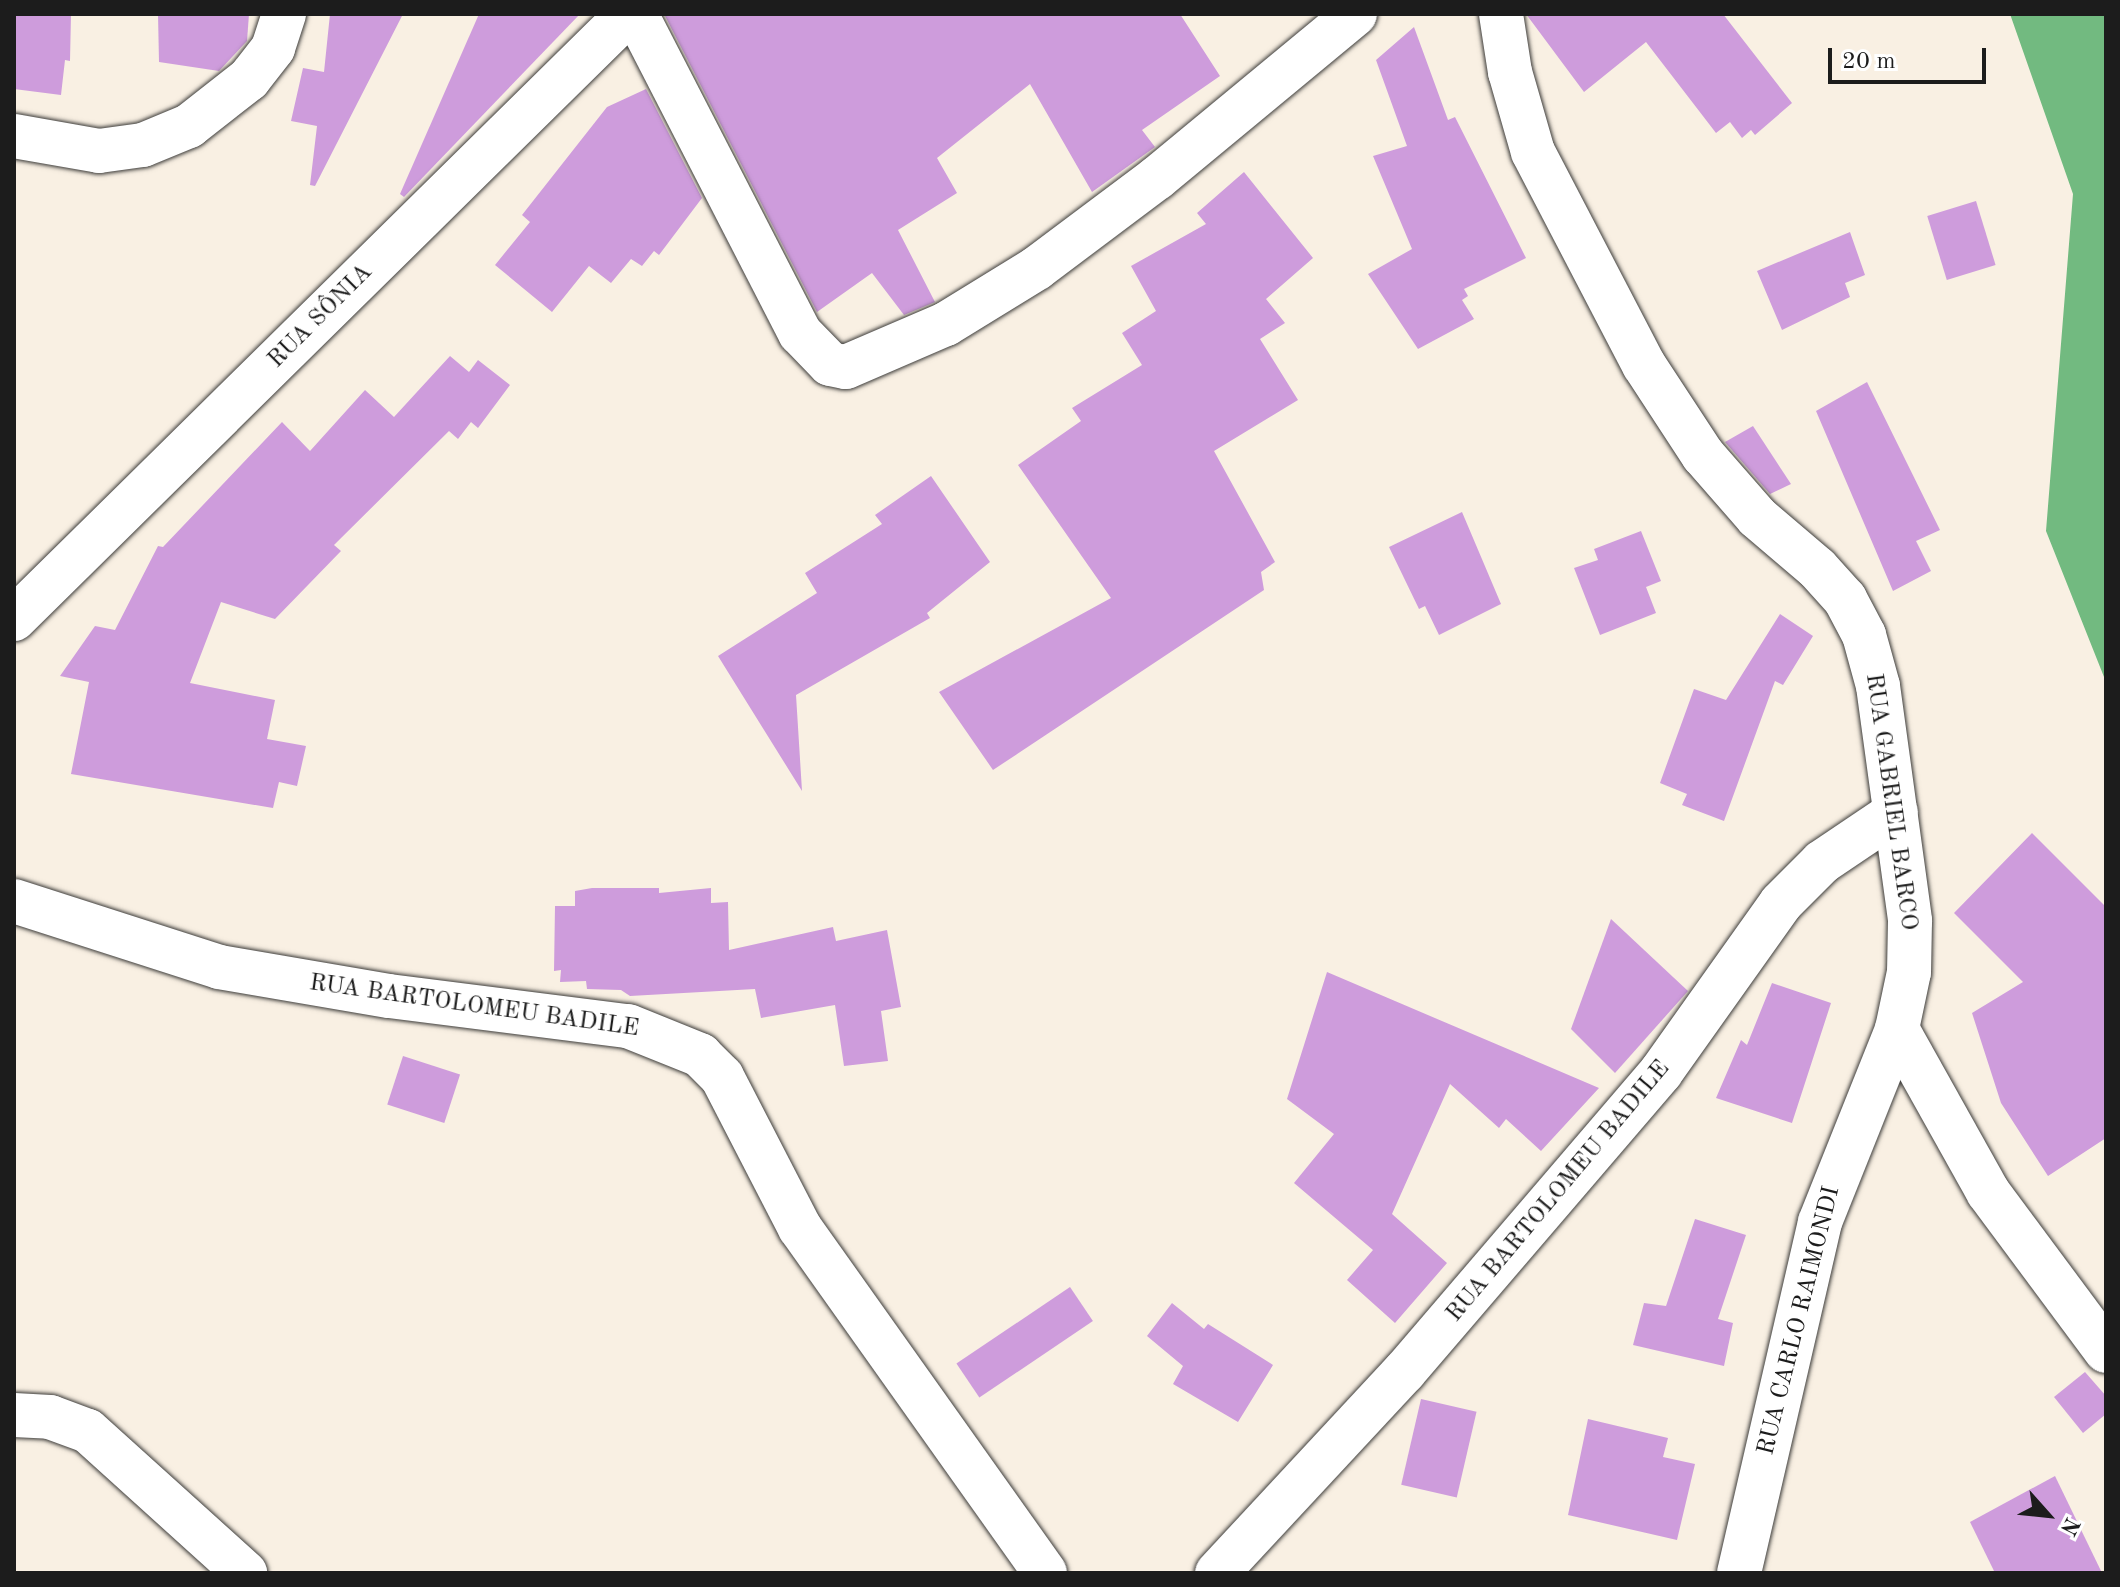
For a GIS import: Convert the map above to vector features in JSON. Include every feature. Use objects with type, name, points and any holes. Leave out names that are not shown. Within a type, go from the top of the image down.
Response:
[{"type":"street","points":[[14,136],[99,151],[143,145],[189,126],[249,79],[273,48],[284,14]]},
{"type":"street","name":"RUA SÔNIA","points":[[14,619],[628,14]]},
{"type":"street","points":[[636,14],[800,333],[830,364],[846,367],[946,324],[1037,268],[1157,178],[1355,14]]},
{"type":"street","name":"RUA GABRIEL BARCO","points":[[1501,14],[1510,72],[1533,152],[1644,365],[1703,455],[1757,517],[1817,568],[1845,599],[1864,635],[1878,686],[1910,921],[1909,972],[1897,1029]]},
{"type":"street","name":"RUA BARTOLOMEU BADILE","points":[[1217,1573],[1404,1372],[1661,1072],[1781,903],[1822,862],[1896,812]]},
{"type":"street","name":"RUA BARTOLOMEU BADILE","points":[[14,901],[219,967],[389,996],[628,1026],[700,1055],[722,1077],[800,1228],[1045,1573]]},
{"type":"street","points":[[1897,1029],[1988,1192],[2106,1351]]},
{"type":"street","name":"RUA CARLO RAIMONDI","points":[[1739,1573],[1820,1222],[1897,1029]]},
{"type":"street","points":[[14,1415],[50,1417],[88,1431],[245,1573]]},
{"type":"green space","points":[[2010,14],[2106,14],[2106,682],[2046,531],[2073,194]]},
{"type":"building","points":[[14,14],[71,14],[70,61],[65,60],[61,95],[14,89]]},
{"type":"building","points":[[158,14],[249,14],[247,41],[219,71],[159,62]]},
{"type":"building","points":[[330,14],[403,14],[315,186],[310,185],[317,126],[291,121],[303,68],[324,72]]},
{"type":"building","points":[[479,14],[580,14],[404,197],[400,194]]},
{"type":"building","points":[[664,14],[1180,14],[1220,76],[1142,130],[1155,147],[1092,192],[1030,84],[937,158],[957,193],[898,230],[935,302],[904,315],[872,273],[817,312]]},
{"type":"building","points":[[1526,14],[1723,14],[1792,103],[1755,135],[1751,130],[1742,138],[1730,122],[1716,133],[1646,42],[1584,92]]},
{"type":"building","points":[[1414,27],[1448,120],[1455,117],[1526,258],[1464,289],[1468,296],[1462,300],[1474,319],[1418,349],[1368,274],[1412,249],[1373,156],[1407,146],[1376,60]]},
{"type":"building","points":[[646,89],[702,198],[659,255],[654,251],[642,266],[631,259],[611,283],[589,266],[552,312],[495,265],[530,222],[522,215],[607,107]]},
{"type":"building","points":[[1244,172],[1313,258],[1266,299],[1285,323],[1260,339],[1298,400],[1214,451],[1275,562],[1261,572],[1264,590],[993,770],[939,692],[1111,598],[1018,465],[1081,421],[1072,408],[1142,365],[1122,333],[1156,311],[1131,266],[1206,224],[1197,213]]},
{"type":"building","points":[[1976,201],[1996,265],[1947,280],[1927,216]]},
{"type":"building","points":[[1850,232],[1865,275],[1845,283],[1850,297],[1782,330],[1757,271]]},
{"type":"building","points":[[450,356],[469,372],[478,360],[510,385],[478,428],[471,422],[458,439],[449,431],[334,545],[341,551],[275,619],[221,602],[190,683],[275,700],[267,739],[306,746],[297,786],[279,782],[273,808],[71,774],[89,682],[60,676],[95,626],[115,630],[158,546],[163,547],[282,422],[310,451],[365,390],[394,417]]},
{"type":"building","points":[[1867,382],[1940,530],[1916,541],[1931,571],[1893,591],[1816,411]]},
{"type":"building","points":[[1753,426],[1791,484],[1770,494],[1725,442]]},
{"type":"building","points":[[931,476],[990,562],[927,613],[930,618],[796,695],[802,791],[718,656],[817,593],[805,573],[882,524],[875,515]]},
{"type":"building","points":[[1462,512],[1501,604],[1439,635],[1425,606],[1419,609],[1389,547]]},
{"type":"building","points":[[1641,531],[1661,581],[1646,587],[1656,613],[1600,635],[1574,568],[1598,560],[1594,549]]},
{"type":"building","points":[[1780,614],[1813,636],[1783,685],[1775,681],[1724,821],[1682,805],[1687,794],[1660,783],[1694,689],[1726,700]]},
{"type":"building","points":[[2032,833],[2106,907],[2106,1138],[2048,1176],[2001,1103],[1972,1013],[2023,982],[1954,913]]},
{"type":"building","points":[[659,888],[659,893],[711,888],[711,903],[728,902],[729,950],[833,927],[836,941],[887,930],[901,1007],[881,1011],[888,1061],[844,1066],[835,1005],[761,1018],[755,989],[630,996],[621,990],[587,989],[586,981],[560,982],[561,970],[554,971],[555,906],[575,906],[575,891]]},
{"type":"building","points":[[1611,919],[1688,991],[1615,1073],[1571,1029]]},
{"type":"building","points":[[1327,972],[1599,1088],[1541,1151],[1506,1119],[1499,1128],[1450,1084],[1392,1214],[1447,1263],[1395,1323],[1347,1280],[1373,1250],[1294,1183],[1334,1134],[1287,1099]]},
{"type":"building","points":[[1772,983],[1831,1003],[1792,1123],[1716,1098],[1741,1040],[1747,1045]]},
{"type":"building","points":[[403,1056],[460,1075],[444,1123],[387,1105]]},
{"type":"building","points":[[1695,1219],[1746,1235],[1718,1319],[1733,1323],[1724,1366],[1633,1345],[1644,1303],[1666,1306]]},
{"type":"building","points":[[1070,1287],[1093,1321],[979,1398],[956,1364]]},
{"type":"building","points":[[1172,1303],[1204,1329],[1208,1324],[1273,1365],[1238,1422],[1173,1384],[1183,1366],[1147,1336]]},
{"type":"building","points":[[2085,1372],[2106,1396],[2106,1414],[2083,1433],[2054,1397]]},
{"type":"building","points":[[1421,1399],[1477,1412],[1457,1498],[1401,1485]]},
{"type":"building","points":[[1588,1419],[1668,1438],[1663,1457],[1695,1464],[1677,1540],[1568,1515]]},
{"type":"building","points":[[2055,1476],[2102,1573],[1995,1573],[1970,1522]]}]
